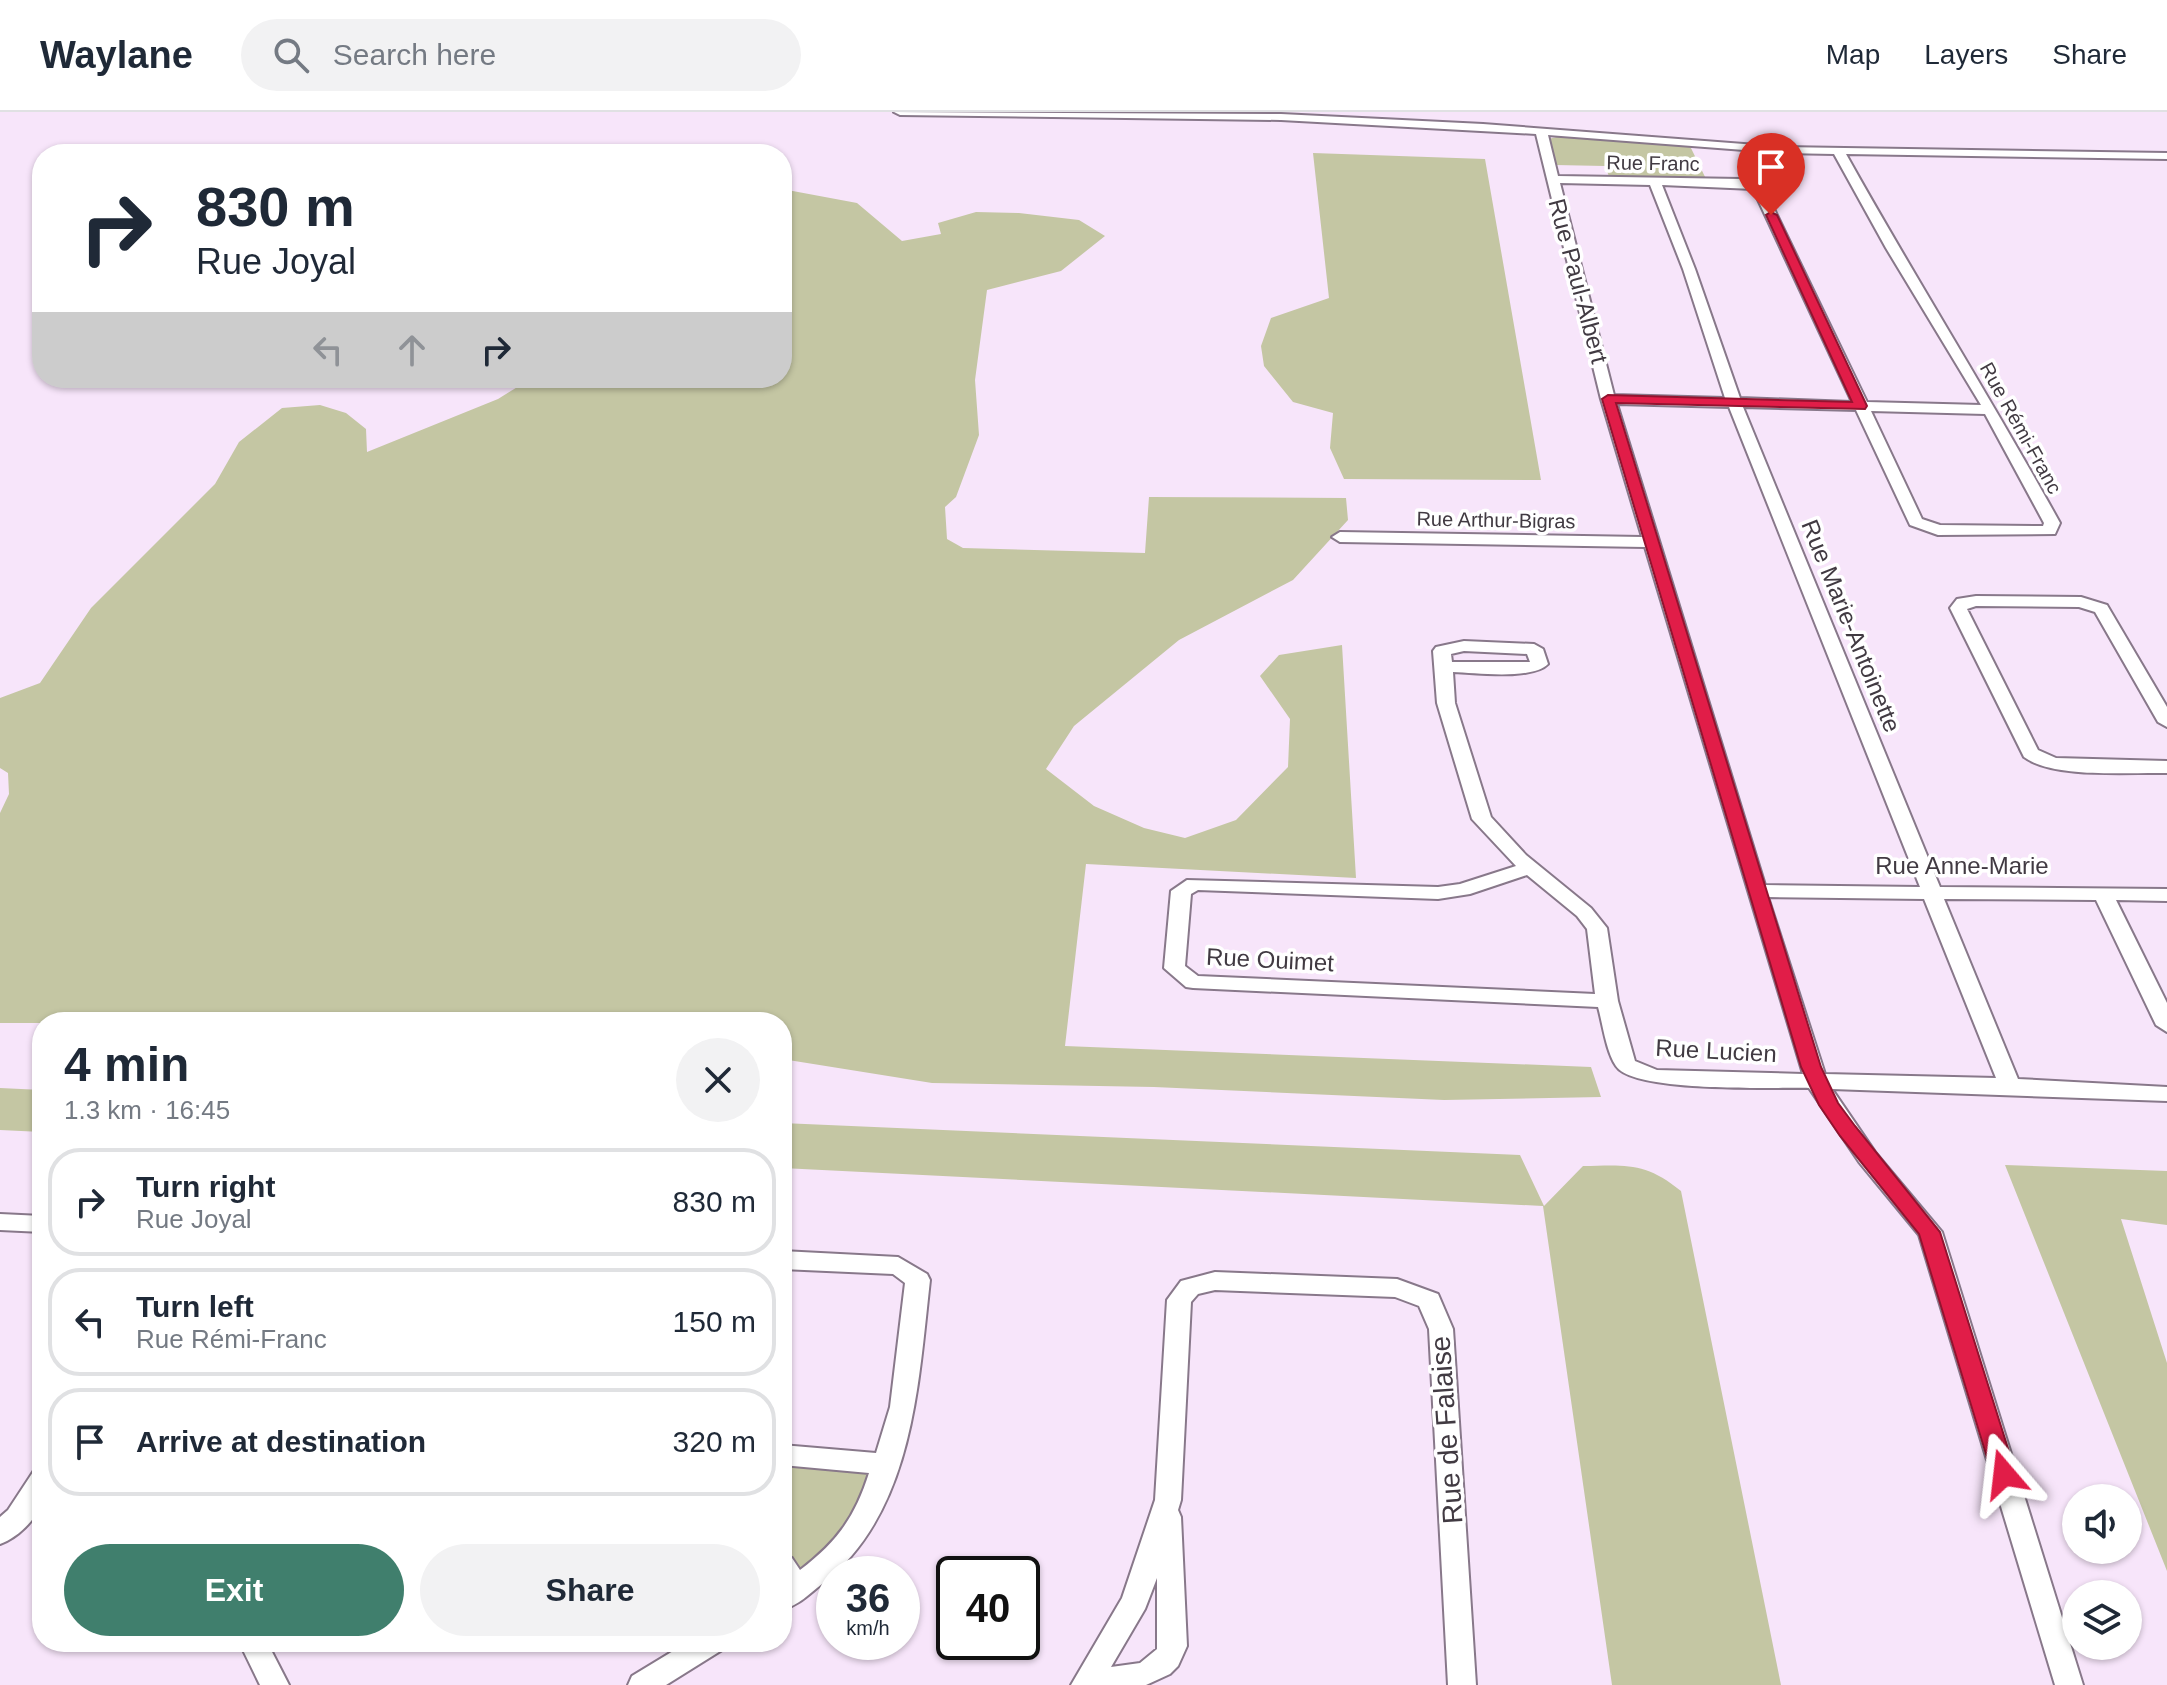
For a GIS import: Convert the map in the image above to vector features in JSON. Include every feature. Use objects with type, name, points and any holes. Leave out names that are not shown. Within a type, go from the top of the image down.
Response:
[{"type":"street","points":[[900,112],[1406,117],[1743,148],[2167,156]]},
{"type":"street","name":"Rue Paul-Albert","points":[[1541,131],[1608,399],[1817,1082],[1854,1140],[1930,1232],[2069,1685]]},
{"type":"street","name":"Rue Rémi-Franc","points":[[1753,185],[1759,188],[1915,520],[1920,525],[1941,531],[2049,531],[2052,523],[1990,410],[1892,248],[1838,151]]},
{"type":"street","name":"Rue Franc","points":[[1551,179],[1753,185]]},
{"type":"street","name":"Rue Marie-Antoinette","points":[[1655,182],[1689,269],[1734,402],[2010,1086]]},
{"type":"street","points":[[1608,399],[1990,410]]},
{"type":"street","name":"Rue Arthur-Bigras","points":[[1340,537],[1651,542]]},
{"type":"street","points":[[2167,722],[2101,609],[2081,602],[1976,601],[1963,603],[1958,608],[2030,753],[2041,761],[2056,764],[2167,767]]},
{"type":"street","name":"Rue Lucien","points":[[1444,667],[1446,703],[1482,819],[1529,868],[1584,912],[1597,928],[1607,1001],[1625,1064],[1636,1072],[1657,1077],[2010,1086],[2167,1094]]},
{"type":"street","name":"Rue Ouimet","points":[[1529,868],[1463,890],[1438,893],[1194,884],[1181,891],[1174,968],[1193,982],[1607,1001]]},
{"type":"street","name":"Rue Anne-Marie","points":[[1757,891],[2167,895]]},
{"type":"street","points":[[2103,894],[2167,1025]]},
{"type":"street","points":[[0,1222],[32,1224]]},
{"type":"street","points":[[792,1261],[898,1266],[918,1280],[903,1407],[887,1464],[865,1520],[838,1556],[792,1593]]},
{"type":"street","name":"Rue de Falaise","points":[[1087,1683],[1138,1676],[1155,1670],[1169,1659],[1173,1646],[1168,1500],[1179,1300],[1190,1287],[1215,1281],[1397,1288],[1429,1300],[1441,1329],[1462,1685]]},
{"type":"street","points":[[792,1456],[887,1464]]},
{"type":"street","points":[[0,1533],[24,1511],[32,1497]]},
{"type":"street","name":"Rue de Falaise","points":[[1087,1683],[1135,1601],[1168,1500]]},
{"type":"street","points":[[258,1652],[275,1685]]},
{"type":"street","points":[[642,1685],[696,1652]]},
{"type":"green space","points":[[1565,135],[1690,146],[1707,181],[1610,179],[1605,166],[1555,165],[1548,139]]},
{"type":"green space","points":[[1313,153],[1485,159],[1541,480],[1344,479],[1330,448],[1333,413],[1293,402],[1264,366],[1261,346],[1271,318],[1329,298]]},
{"type":"green space","points":[[792,191],[857,203],[902,241],[941,234],[938,223],[976,212],[1079,220],[1105,236],[1061,271],[987,290],[975,380],[979,435],[956,497],[945,507],[947,539],[963,548],[1145,553],[1149,497],[1346,498],[1348,520],[1293,580],[1179,640],[1074,726],[1046,769],[1094,806],[1144,828],[1185,838],[1236,820],[1288,767],[1290,719],[1260,676],[1279,655],[1342,645],[1356,878],[1086,864],[1065,1046],[1591,1067],[1601,1097],[1444,1100],[1154,1087],[932,1083],[792,1061],[792,1012],[32,1012],[32,1023],[0,1023],[0,813],[9,794],[8,773],[0,768],[0,698],[40,683],[91,608],[215,484],[239,442],[282,408],[320,405],[346,413],[366,429],[367,452],[498,399],[516,388],[792,388]]},
{"type":"green space","points":[[0,1088],[32,1090],[32,1132],[0,1130]]},
{"type":"green space","points":[[792,1123],[1520,1155],[1544,1206],[1583,1166],[1635,1167],[1657,1175],[1681,1191],[1781,1685],[1612,1685],[1543,1206],[792,1168]]},
{"type":"green space","points":[[2005,1165],[2167,1171],[2167,1225],[2121,1219],[2167,1363],[2167,1571],[2142,1508],[2142,1484],[2132,1484]]},
{"type":"green space","points":[[792,1456],[887,1464],[871,1509],[829,1556],[816,1556],[816,1570],[799,1589],[792,1580]]},
{"type":"route","points":[[1771,215],[1861,406],[1608,399],[1811,1067],[1829,1105],[1867,1157],[1930,1232],[2004,1474]]}]
